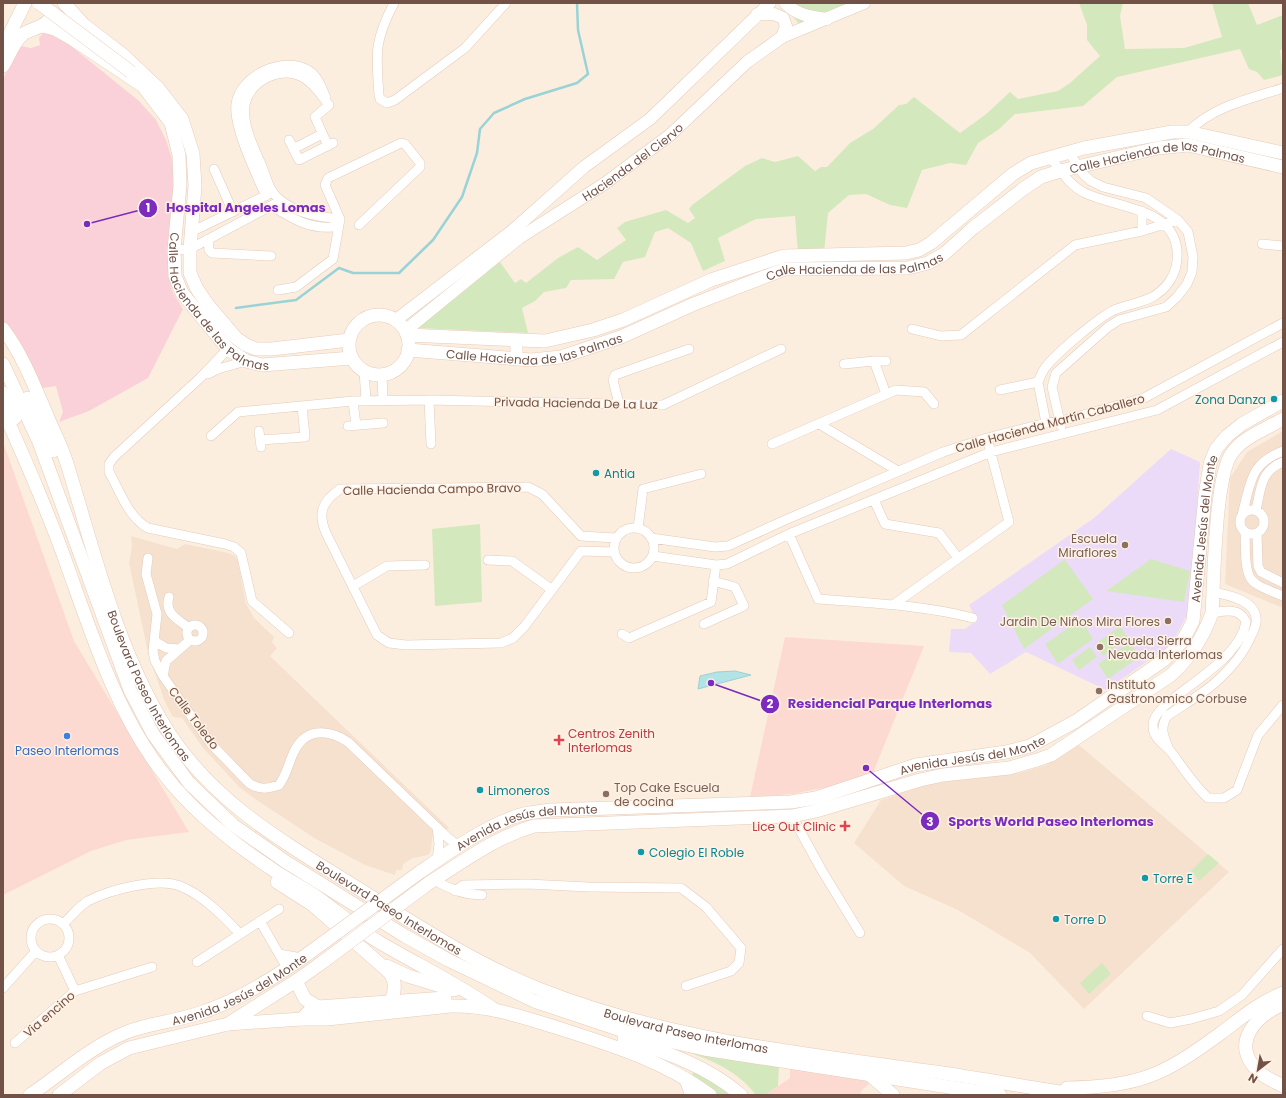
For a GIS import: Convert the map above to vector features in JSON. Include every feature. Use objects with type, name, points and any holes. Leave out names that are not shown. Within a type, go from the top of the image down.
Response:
[{"type":"main road","points":[[3,47],[25,3]]},
{"type":"main road","points":[[39,3],[131,72],[143,86]]},
{"type":"main road","points":[[3,66],[17,42],[24,34],[42,26],[55,14],[60,3]]},
{"type":"main road","name":"Calle Hacienda de las Palmas","points":[[64,3],[84,25],[123,55],[158,88],[182,119],[193,154],[195,186],[190,249],[190,273],[197,289],[208,305],[236,338],[246,345],[256,349],[272,349],[349,340]]},
{"type":"main road","points":[[71,38],[73,29],[84,25]]},
{"type":"main road","name":"Calle Hacienda de las Palmas","points":[[42,26],[55,29],[71,38],[143,86],[171,123],[179,155],[180,185],[174,250],[175,276],[182,293],[228,349],[246,361],[262,365],[352,358]]},
{"type":"main road","name":"Calle Hacienda de las Palmas","points":[[406,333],[545,341],[593,330],[623,320],[711,280],[784,256],[906,253],[919,250],[930,243],[1013,174],[1031,163],[1069,152],[1154,135],[1172,132],[1188,132],[1278,152]]},
{"type":"main road","name":"Calle Hacienda de las Palmas","points":[[408,350],[531,360],[561,357],[621,338],[694,304],[785,269],[908,268],[928,263],[944,254],[973,228],[1023,189],[1042,177],[1060,171],[1158,148],[1188,145],[1277,165]]},
{"type":"main road","points":[[1277,165],[1278,152]]},
{"type":"main road","points":[[377,315],[386,316],[396,320],[406,333],[408,350],[405,359],[391,372],[373,374],[364,371],[352,358],[349,340],[354,328],[368,317],[377,315]]},
{"type":"main road","name":"Boulevard Paseo Interlomas","points":[[3,330],[31,379],[68,464],[77,499],[126,650],[138,678],[165,727],[199,773],[242,814],[294,849],[455,948],[537,988],[663,1028],[764,1048],[1079,1095]]},
{"type":"main road","points":[[3,345],[77,499]]},
{"type":"main road","name":"Boulevard Paseo Interlomas","points":[[3,364],[38,442],[130,690],[154,734],[189,783],[233,825],[286,862],[405,936],[448,960],[534,1001],[624,1031],[670,1042],[797,1064],[1000,1095]]},
{"type":"main road","points":[[3,393],[29,448],[48,494],[66,551],[68,568]]},
{"type":"main road","name":"Avenida Jesús del Monte","points":[[30,1095],[48,1090],[101,1045],[127,1032],[195,1015],[216,1007],[276,976],[420,872],[459,846],[515,816],[551,810],[791,802],[816,798],[916,765],[1006,752],[1043,740],[1076,721],[1164,660],[1182,642],[1193,621],[1205,496],[1210,464],[1216,449],[1227,436],[1242,424],[1283,401]]},
{"type":"main road","points":[[3,410],[28,467],[99,652],[121,703],[149,753],[164,774],[211,824],[270,868],[318,898],[378,941],[440,980],[495,1010]]},
{"type":"main road","name":"Avenida Jesús del Monte","points":[[59,1095],[101,1063],[130,1048],[228,1024],[296,981],[432,882],[494,842],[511,833],[534,826],[597,822],[792,816],[943,775],[1010,768],[1030,763],[1051,755],[1171,675],[1185,663],[1196,648],[1206,630],[1212,613],[1220,497],[1225,464],[1232,452],[1242,443],[1283,419]]},
{"type":"main road","points":[[48,494],[73,534]]},
{"type":"main road","points":[[941,761],[943,775]]},
{"type":"main road","points":[[160,783],[206,831],[253,867],[313,905],[347,937],[379,962],[392,975],[394,982],[395,992],[389,1008]]},
{"type":"main road","points":[[596,808],[597,822]]},
{"type":"main road","points":[[379,962],[408,976],[440,980]]},
{"type":"main road","points":[[432,1000],[440,980]]},
{"type":"main road","points":[[216,1007],[239,1004],[281,983],[296,981],[305,999],[318,1007]]},
{"type":"main road","points":[[1033,1088],[1094,1087],[1140,1080],[1166,1070],[1186,1059],[1268,1000],[1283,993]]},
{"type":"main road","points":[[228,1024],[302,1019],[327,1019],[432,1000],[472,997],[531,1010],[647,1046],[711,1073],[741,1095]]},
{"type":"main road","points":[[1283,1004],[1258,1020],[1247,1034],[1245,1042],[1246,1051],[1251,1064],[1258,1071],[1283,1086]]},
{"type":"main road","points":[[302,1019],[310,1010],[318,1007],[389,1008],[465,1005],[495,1010],[618,1047],[685,1078],[710,1095]]},
{"type":"main road","points":[[685,1078],[690,1063]]},
{"type":"main road","points":[[868,1074],[893,1095]]},
{"type":"street","points":[[394,3],[382,26],[377,47],[379,95],[380,99],[387,103],[395,100],[465,48],[506,3]]},
{"type":"street","name":"Hacienda del Ciervo","points":[[396,320],[512,231],[584,167],[650,119],[770,3]]},
{"type":"street","points":[[785,3],[795,12],[805,16],[827,19]]},
{"type":"street","name":"Hacienda del Ciervo","points":[[406,333],[519,238],[604,184],[670,135],[747,62],[782,37],[864,3]]},
{"type":"street","points":[[757,14],[774,14],[783,18],[786,26],[782,37]]},
{"type":"street","points":[[289,140],[298,159],[301,159],[330,144],[322,134],[315,117],[329,105],[304,78],[293,74],[276,74],[257,83],[249,93],[245,106],[246,122],[269,194],[295,209],[315,216],[340,219]]},
{"type":"street","points":[[1188,132],[1199,121],[1215,112],[1283,88]]},
{"type":"street","points":[[293,149],[322,134]]},
{"type":"street","points":[[278,290],[296,287],[332,261],[340,219],[325,185],[328,178],[401,143],[405,144],[420,163],[420,167],[359,225]]},
{"type":"street","points":[[1028,443],[1061,430],[1061,421],[1052,387],[1056,373],[1108,327],[1119,320],[1166,307],[1177,297],[1187,284],[1192,272],[1192,246],[1188,232],[1178,220],[1146,198],[1103,187],[1091,181],[1078,167],[1069,152]]},
{"type":"street","points":[[1046,423],[1038,382],[1046,367],[1086,328],[1114,310],[1144,302],[1163,290],[1174,274],[1178,261],[1177,244],[1164,225],[1154,217],[1142,211],[1100,200],[1079,189],[1060,171],[1050,157]]},
{"type":"street","points":[[214,169],[233,212]]},
{"type":"street","points":[[1100,200],[1103,187]]},
{"type":"street","points":[[559,189],[570,205]]},
{"type":"street","points":[[1111,202],[1113,190]]},
{"type":"street","points":[[191,232],[269,194]]},
{"type":"street","points":[[174,250],[190,249],[280,201]]},
{"type":"street","points":[[272,206],[292,218],[312,226],[332,227],[340,219]]},
{"type":"street","points":[[1142,211],[1142,231]]},
{"type":"street","points":[[912,329],[941,336],[961,335],[1075,245],[1142,231],[1178,220]]},
{"type":"street","points":[[208,239],[209,250],[212,253],[271,256]]},
{"type":"street","points":[[1262,244],[1283,246]]},
{"type":"street","name":"Calle Hacienda Martín Caballero","points":[[652,538],[715,547],[728,546],[943,452],[987,438],[1046,423],[1061,421],[1144,398],[1283,323]]},
{"type":"street","points":[[516,340],[517,359]]},
{"type":"street","name":"Calle Hacienda Martín Caballero","points":[[653,556],[716,565],[727,564],[789,534],[991,452],[1158,410],[1283,342]]},
{"type":"street","points":[[228,349],[200,378],[114,457],[109,464],[109,472],[133,517],[139,523],[148,528],[225,544],[234,547],[241,553],[252,601],[289,633]]},
{"type":"street","points":[[619,404],[613,380],[615,375],[689,349]]},
{"type":"street","name":"Privada Hacienda De La Luz","points":[[211,436],[238,412],[353,401],[429,400],[663,405],[781,349]]},
{"type":"street","points":[[200,378],[218,368],[246,361]]},
{"type":"street","points":[[874,361],[886,394]]},
{"type":"street","points":[[844,364],[886,361]]},
{"type":"street","points":[[364,371],[366,401]]},
{"type":"street","points":[[382,374],[383,400]]},
{"type":"street","points":[[1000,390],[1038,382]]},
{"type":"street","points":[[772,444],[896,390],[924,392],[934,404]]},
{"type":"street","points":[[429,400],[431,444]]},
{"type":"street","points":[[353,401],[352,425],[383,423]]},
{"type":"street","points":[[260,439],[305,437],[302,406]]},
{"type":"street","points":[[819,424],[898,471]]},
{"type":"street","points":[[893,605],[1009,522],[987,438]]},
{"type":"street","points":[[1257,534],[1246,533],[1240,528],[1239,521],[1254,470],[1269,456],[1283,450]]},
{"type":"street","points":[[1256,510],[1264,477],[1274,466],[1283,462]]},
{"type":"street","points":[[638,528],[643,489],[702,474]]},
{"type":"street","name":"Calle Hacienda Campo Bravo","points":[[613,552],[581,551],[524,627],[513,638],[501,643],[406,645],[389,643],[377,635],[321,522],[322,509],[327,498],[340,489],[528,487],[542,494],[581,536],[616,538]]},
{"type":"street","points":[[874,500],[885,524],[940,532],[958,558]]},
{"type":"street","points":[[1242,515],[1246,511],[1256,510],[1262,515],[1264,522],[1262,529],[1257,534],[1258,566],[1261,572],[1283,584]]},
{"type":"street","points":[[629,528],[638,528],[646,531],[652,538],[655,546],[653,556],[647,565],[637,569],[627,568],[618,562],[613,552],[616,538],[622,531],[629,528]]},
{"type":"street","points":[[1246,533],[1247,571],[1250,578],[1254,583],[1283,596]]},
{"type":"street","points":[[789,534],[818,599],[893,605],[959,614],[973,618]]},
{"type":"street","name":"Calle Toledo","points":[[148,558],[146,574],[157,614],[153,651],[155,661],[163,676],[211,744],[249,783],[257,788],[264,789],[278,785],[285,775],[296,748],[308,736],[325,732],[337,735],[348,742],[437,828],[459,846]]},
{"type":"street","points":[[488,560],[512,561],[551,590]]},
{"type":"street","points":[[353,586],[387,566],[425,565]]},
{"type":"street","points":[[622,634],[629,638],[711,602],[716,565]]},
{"type":"street","points":[[704,624],[744,606],[735,587],[713,581]]},
{"type":"street","points":[[1168,748],[1162,731],[1162,724],[1167,716],[1216,682],[1233,665],[1246,648],[1255,627],[1256,618],[1250,606],[1228,594],[1213,592]]},
{"type":"street","points":[[169,597],[168,609],[171,614],[189,628]]},
{"type":"street","points":[[1212,613],[1227,610],[1237,612],[1244,618],[1246,622],[1245,627],[1238,642],[1216,668],[1162,706],[1154,716],[1153,727],[1156,738],[1168,748],[1208,798],[1224,798],[1236,790],[1258,735],[1283,706]]},
{"type":"street","points":[[193,625],[199,625],[203,629],[204,634],[199,641],[194,642],[190,640],[187,633],[189,628],[193,625]]},
{"type":"street","points":[[163,676],[166,661],[190,640]]},
{"type":"street","points":[[154,641],[166,648],[179,649]]},
{"type":"street","points":[[792,816],[821,869],[860,933]]},
{"type":"street","points":[[437,828],[439,844],[437,861]]},
{"type":"street","points":[[63,924],[87,902],[111,893],[147,883],[164,882],[180,886],[199,897],[226,919],[240,934]]},
{"type":"street","points":[[432,882],[465,894],[482,895]]},
{"type":"street","points":[[455,891],[463,885],[528,884],[588,887],[681,888],[706,907],[742,948],[739,963],[731,971],[686,986]]},
{"type":"street","points":[[197,962],[279,909]]},
{"type":"street","points":[[49,919],[57,920],[63,924],[68,932],[69,941],[65,949],[58,955],[51,957],[43,956],[36,951],[32,945],[31,938],[36,925],[49,919]]},
{"type":"street","points":[[260,922],[287,968]]},
{"type":"street","points":[[1147,1016],[1170,1023],[1191,1020],[1219,1011],[1242,995],[1283,949]]},
{"type":"street","points":[[3,988],[36,951]]},
{"type":"street","points":[[279,954],[306,955]]},
{"type":"street","points":[[58,955],[75,991]]},
{"type":"street","name":"Via encino","points":[[15,1043],[75,991],[152,967]]},
{"type":"street","points":[[685,1078],[691,1095]]},
{"type":"shaded area","points":[[47,32],[56,34],[139,101],[156,120],[166,140],[172,159],[174,190],[169,235],[169,279],[173,293],[183,309],[148,378],[89,411],[59,422],[63,412],[56,386],[42,388],[3,321],[3,80],[9,64],[21,46],[31,48],[40,45],[39,38],[43,33]]},
{"type":"shaded area","points":[[1283,431],[1283,608],[1225,584],[1230,478],[1247,452]]},
{"type":"shaded area","name":"Paseo Interlomas","points":[[3,442],[74,641],[189,832],[126,840],[91,851],[3,895]]},
{"type":"shaded area","name":"Escuela Miraflores","points":[[1171,449],[1200,462],[1193,571],[1188,613],[1172,644],[1106,690],[1026,652],[990,674],[971,653],[949,652],[951,629],[965,629],[973,623],[975,617],[969,605],[1094,518]]},
{"type":"shaded area","points":[[131,536],[177,549],[185,544],[229,553],[235,556],[238,561],[246,604],[254,618],[274,637],[272,642],[277,648],[270,656],[449,828],[432,838],[431,850],[428,855],[413,858],[403,864],[402,870],[396,870],[395,875],[365,865],[316,839],[239,787],[203,748],[182,718],[173,717],[165,702],[148,653],[129,563],[132,547]]},
{"type":"shaded area","points":[[785,637],[924,646],[873,773],[833,786],[793,794],[750,797]]},
{"type":"shaded area","points":[[1079,745],[1229,872],[1084,1009],[1030,953],[958,910],[904,886],[854,843],[881,800],[935,782],[1020,773],[1046,765]]},
{"type":"shaded area","points":[[790,1062],[865,1079],[870,1083],[862,1090],[860,1095],[765,1095],[790,1078]]},
{"type":"green space","points":[[782,3],[850,3],[800,25]]},
{"type":"green space","points":[[1079,3],[1123,3],[1120,16],[1125,49],[1184,48],[1222,37],[1212,3],[1248,3],[1257,25],[1283,15],[1283,49],[1280,50],[1283,75],[1264,80],[1257,72],[1249,69],[1240,49],[1117,77],[1083,106],[1015,114],[998,130],[978,143],[966,165],[950,163],[922,170],[907,208],[890,205],[866,194],[849,195],[828,213],[824,253],[798,253],[795,216],[756,219],[718,238],[725,261],[703,271],[691,243],[668,228],[655,232],[645,257],[623,262],[614,279],[571,280],[566,288],[544,292],[535,301],[522,308],[528,333],[417,328],[500,262],[515,283],[521,279],[526,283],[558,258],[578,247],[597,260],[626,240],[617,228],[625,222],[666,210],[688,223],[695,218],[689,209],[692,205],[745,166],[762,158],[775,162],[798,156],[815,171],[821,167],[827,167],[850,143],[873,129],[899,105],[906,104],[914,97],[960,133],[985,115],[1010,92],[1018,99],[1058,91],[1070,83],[1100,56],[1087,40],[1087,25]]},
{"type":"green space","points":[[480,524],[482,602],[435,606],[432,529]]},
{"type":"green space","points":[[1063,557],[1093,599],[1024,649],[1002,605],[1064,560]]},
{"type":"green space","points":[[1151,559],[1190,571],[1184,602],[1106,591]]},
{"type":"green space","points":[[1081,619],[1093,639],[1058,664],[1045,644]]},
{"type":"green space","points":[[1120,626],[1128,638],[1103,656],[1095,644]]},
{"type":"green space","points":[[1130,642],[1139,657],[1108,679],[1098,664]]},
{"type":"green space","points":[[1090,647],[1097,657],[1079,670],[1072,660]]},
{"type":"green space","points":[[1208,854],[1219,863],[1199,881],[1191,871]]},
{"type":"green space","points":[[1102,963],[1111,974],[1089,994],[1080,983]]},
{"type":"green space","points":[[668,1046],[779,1065],[778,1086],[765,1095],[756,1095],[747,1085],[727,1069],[705,1058]]},
{"type":"green space","points":[[693,1069],[741,1095],[715,1095],[692,1077]]},
{"type":"water","points":[[735,671],[751,675],[698,689],[700,676],[717,672]]},
{"type":"waterway","points":[[236,308],[296,300],[339,268],[353,273],[399,273],[433,240],[462,197],[477,153],[480,129],[494,113],[525,99],[577,83],[588,74],[578,30],[577,3]]},
{"type":"place","name":"Hospital Angeles Lomas","points":[[87,224]]},
{"type":"place","name":"Zona Danza","points":[[1274,399]]},
{"type":"place","name":"Antia","points":[[596,473]]},
{"type":"place","name":"Escuela Miraflores","points":[[1125,545]]},
{"type":"place","name":"Jardin De Niños Mira Flores","points":[[1168,621]]},
{"type":"place","name":"Escuela Sierra Nevada Interlomas","points":[[1100,647]]},
{"type":"place","name":"Residencial Parque Interlomas","points":[[711,683]]},
{"type":"place","name":"Instituto Gastronomico Corbuse","points":[[1099,691]]},
{"type":"place","name":"Paseo Interlomas","points":[[67,736]]},
{"type":"place","name":"Centros Zenith Interlomas","points":[[559,740]]},
{"type":"place","name":"Sports World Paseo Interlomas","points":[[866,768]]},
{"type":"place","name":"Limoneros","points":[[480,790]]},
{"type":"place","name":"Top Cake Escuela de cocina","points":[[606,794]]},
{"type":"place","name":"Lice Out Clinic","points":[[845,826]]},
{"type":"place","name":"Colegio El Roble","points":[[641,852]]},
{"type":"place","name":"Torre E","points":[[1145,878]]},
{"type":"place","name":"Torre D","points":[[1056,919]]}]
